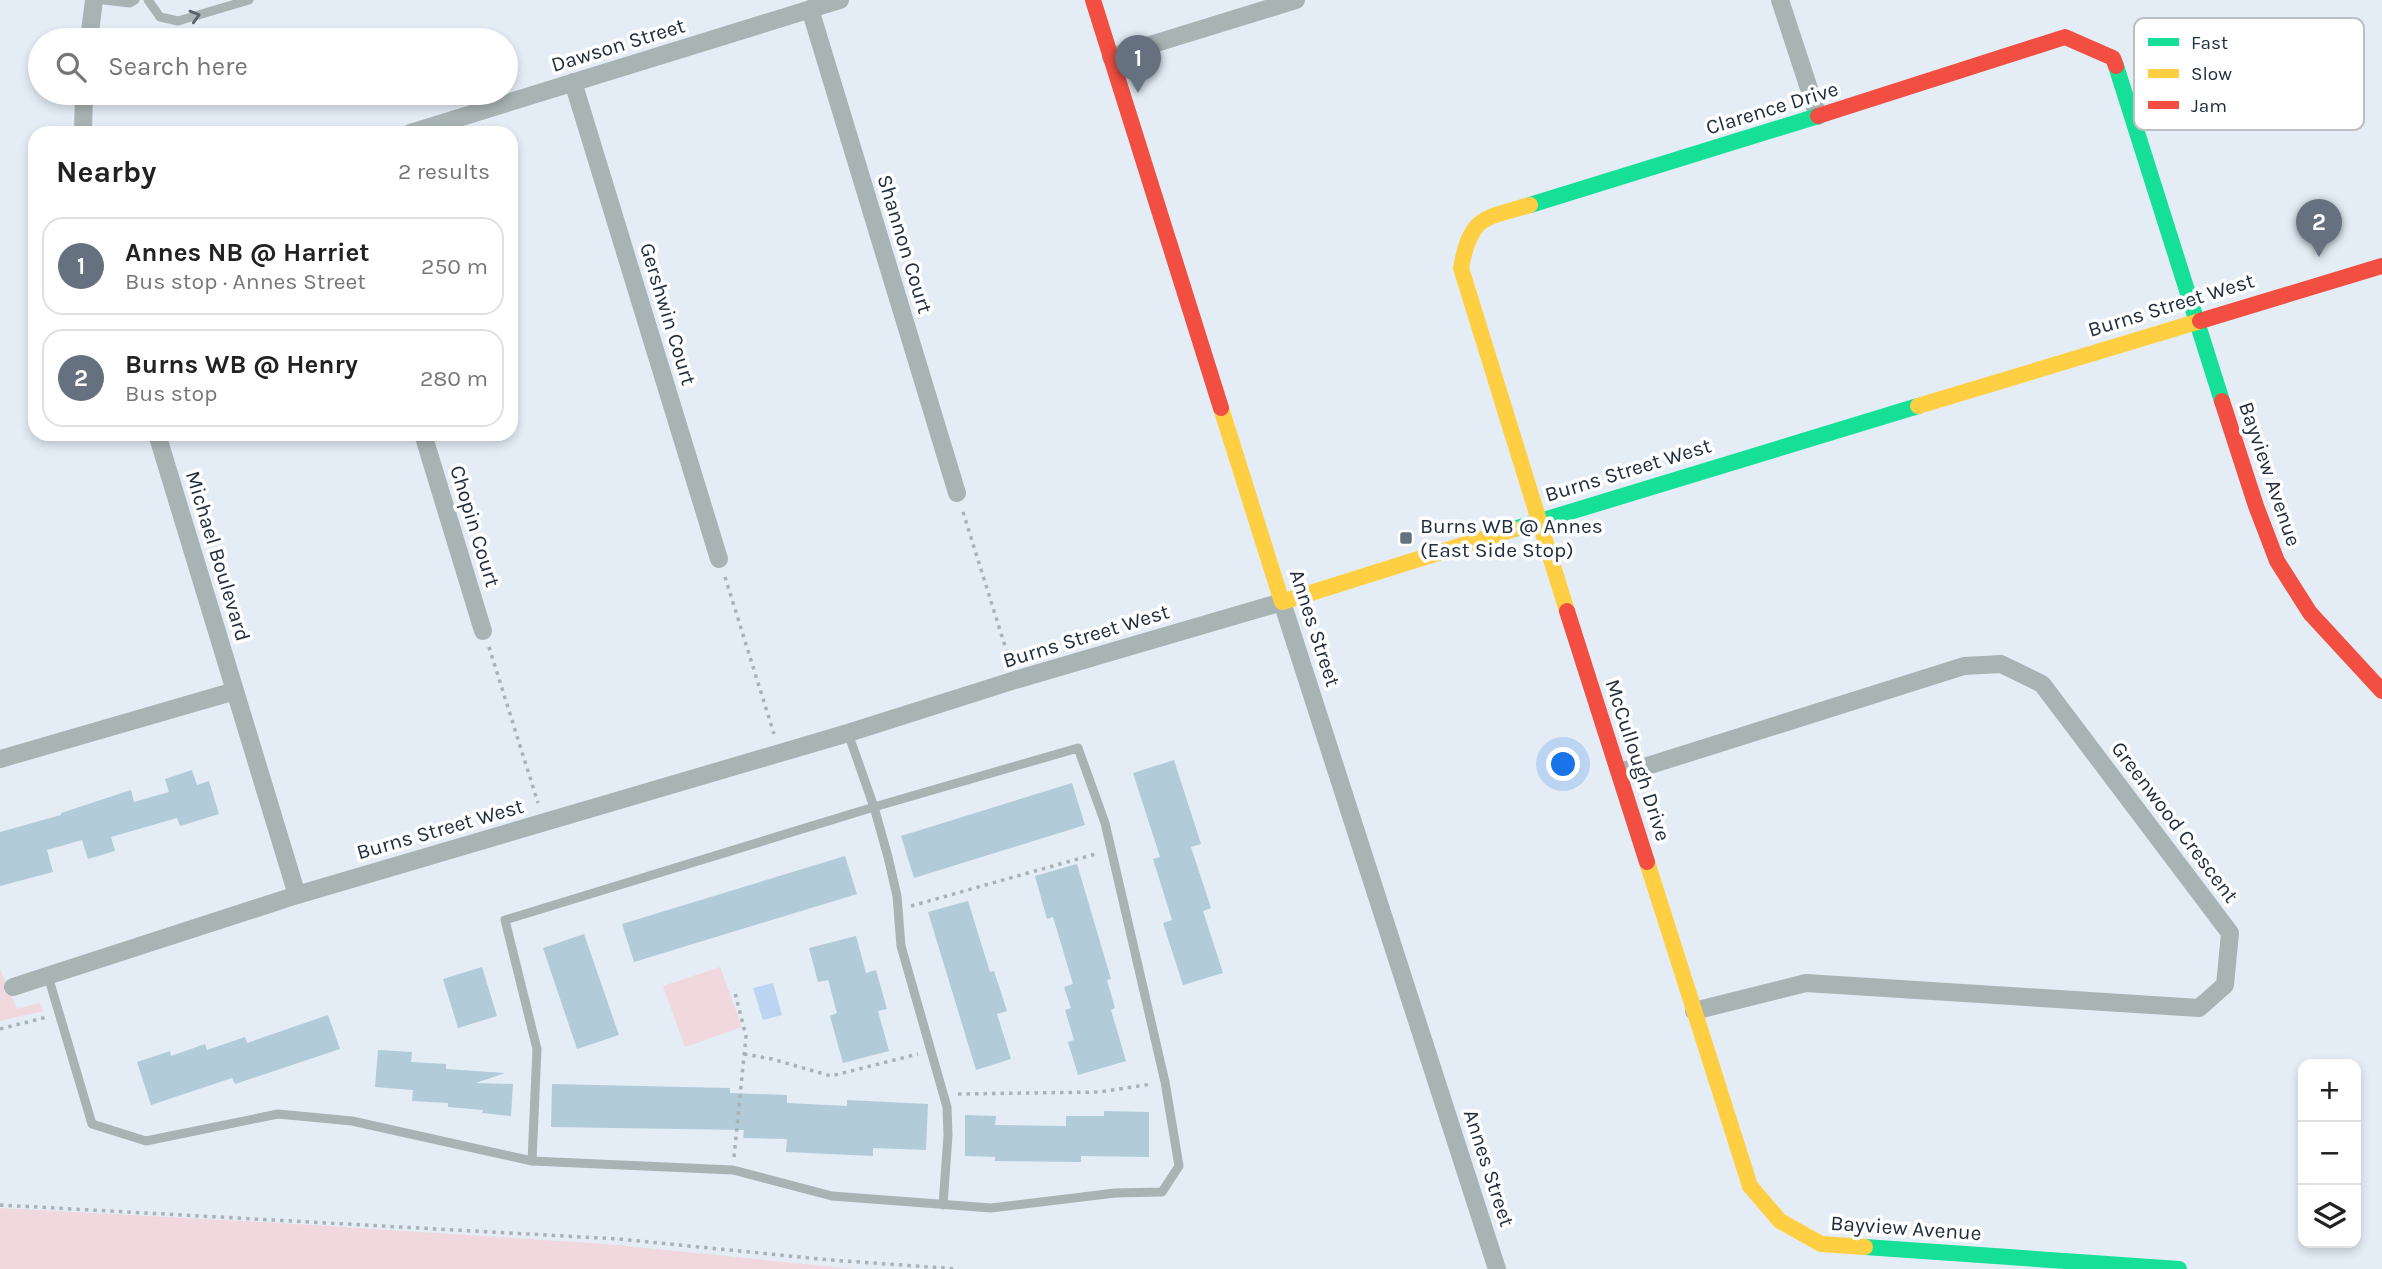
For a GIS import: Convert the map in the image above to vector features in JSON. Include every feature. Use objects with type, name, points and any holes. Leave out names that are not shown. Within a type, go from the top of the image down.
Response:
[{"type":"street","points":[[90,28],[94,0]]},
{"type":"street","name":"Dawson Street","points":[[518,99],[840,0]]},
{"type":"street","name":"Annes Street","points":[[1093,0],[1282,601],[1497,1269]]},
{"type":"street","points":[[1111,57],[1296,0]]},
{"type":"street","points":[[1780,0],[1818,116]]},
{"type":"street","name":"Shannon Court","points":[[810,9],[957,493]]},
{"type":"street","name":"Clarence Drive","points":[[1539,521],[1461,268],[1466,241],[1480,220],[2065,37],[2113,58],[2134,124]]},
{"type":"street","name":"Gershwin Court","points":[[573,82],[719,559]]},
{"type":"street","points":[[83,126],[84,105]]},
{"type":"street","name":"Dawson Street","points":[[432,126],[499,105]]},
{"type":"street","name":"Clarence Drive","points":[[2136,130],[2197,321]]},
{"type":"street","name":"Burns Street West","points":[[13,987],[297,895],[848,733],[2382,266]]},
{"type":"street","name":"Bayview Avenue","points":[[2197,321],[2256,506],[2277,561],[2310,613],[2382,691]]},
{"type":"street","name":"Michael Boulevard","points":[[159,441],[297,895]]},
{"type":"street","name":"Chopin Court","points":[[425,441],[484,631]]},
{"type":"street","name":"McCullough Drive","points":[[1539,521],[1695,1011]]},
{"type":"street","name":"Greenwood Crescent","points":[[1620,771],[1644,767],[1964,666],[2001,664],[2042,684],[2230,933],[2225,985],[2199,1009],[1806,983],[1695,1011]]},
{"type":"street","points":[[0,760],[235,691]]},
{"type":"street","name":"Bayview Avenue","points":[[1695,1011],[1750,1186],[1780,1221],[1821,1244],[2179,1269]]},
{"type":"lane","points":[[104,0],[130,3],[135,0]]},
{"type":"lane","points":[[148,0],[160,17],[178,21],[249,0]]},
{"type":"lane","points":[[848,733],[888,857],[898,910],[901,946],[947,1107],[948,1135],[943,1205]]},
{"type":"lane","points":[[48,976],[92,1124],[146,1141],[278,1114],[352,1121],[532,1161],[733,1170],[832,1196],[991,1208],[1115,1193],[1162,1192],[1179,1166],[1165,1082],[1105,823],[1078,748],[874,807],[505,920],[537,1049],[532,1161]]},
{"type":"path","points":[[957,493],[1015,680]]},
{"type":"path","points":[[719,559],[779,753]]},
{"type":"path","points":[[484,631],[543,822]]},
{"type":"path","points":[[898,910],[1111,849]]},
{"type":"path","points":[[733,1170],[746,1036],[734,989]]},
{"type":"path","points":[[0,1029],[59,1014]]},
{"type":"path","points":[[744,1055],[772,1059],[831,1076],[930,1051]]},
{"type":"path","points":[[943,1096],[964,1093],[1099,1092],[1165,1082]]},
{"type":"path","points":[[0,1205],[619,1239],[830,1260],[958,1269]]},
{"type":"shaded area","points":[[720,967],[742,1027],[685,1047],[663,986]]},
{"type":"shaded area","points":[[0,969],[17,1009],[39,1003],[43,1011],[0,1021]]},
{"type":"shaded area","points":[[0,1208],[606,1244],[855,1269],[0,1269]]},
{"type":"water","points":[[773,983],[782,1015],[763,1020],[753,988]]},
{"type":"building","points":[[1174,760],[1201,844],[1191,847],[1211,908],[1203,911],[1223,973],[1183,985],[1163,923],[1172,920],[1153,859],[1160,857],[1133,773]]},
{"type":"building","points":[[192,770],[197,785],[209,781],[219,814],[180,826],[177,818],[111,837],[115,851],[88,859],[82,840],[47,850],[53,872],[0,886],[0,832],[61,815],[131,790],[134,802],[169,792],[165,779]]},
{"type":"building","points":[[1072,783],[1085,825],[914,878],[901,836]]},
{"type":"building","points":[[845,856],[857,894],[634,962],[622,924]]},
{"type":"building","points":[[1077,864],[1111,979],[1107,980],[1115,1008],[1111,1010],[1126,1061],[1078,1075],[1068,1042],[1074,1040],[1065,1010],[1071,1008],[1064,987],[1073,984],[1053,917],[1047,919],[1035,876]]},
{"type":"building","points":[[968,901],[990,972],[994,971],[1007,1011],[997,1014],[1011,1059],[976,1070],[928,912]]},
{"type":"building","points":[[584,934],[619,1035],[577,1049],[543,948]]},
{"type":"building","points":[[856,936],[866,973],[876,970],[887,1009],[878,1011],[889,1051],[843,1063],[830,1016],[837,1013],[828,980],[818,982],[809,948]]},
{"type":"building","points":[[482,967],[497,1016],[458,1028],[443,979]]},
{"type":"building","points":[[328,1015],[340,1049],[235,1084],[232,1078],[151,1105],[137,1062],[170,1051],[171,1056],[205,1044],[207,1050],[245,1037],[247,1043]]},
{"type":"building","points":[[378,1050],[412,1052],[411,1062],[446,1064],[446,1069],[505,1073],[476,1083],[513,1084],[511,1116],[448,1107],[448,1103],[412,1101],[413,1090],[375,1087]]},
{"type":"building","points":[[552,1084],[730,1088],[730,1093],[787,1095],[787,1103],[847,1106],[847,1100],[928,1104],[926,1150],[873,1148],[873,1156],[786,1152],[787,1139],[743,1138],[744,1130],[551,1127]]},
{"type":"building","points":[[1104,1111],[1149,1112],[1149,1157],[1081,1156],[1081,1162],[995,1161],[995,1157],[965,1156],[965,1115],[996,1116],[995,1125],[1066,1126],[1066,1116],[1104,1116]]},
{"type":"traffic: fast","points":[[2116,66],[2134,123]]},
{"type":"traffic: fast","points":[[1530,205],[1818,116]]},
{"type":"traffic: fast","points":[[2136,130],[2222,401]]},
{"type":"traffic: fast","points":[[1514,529],[1918,406]]},
{"type":"traffic: fast","points":[[1865,1247],[2179,1269]]},
{"type":"traffic: slow","points":[[1530,205],[1490,217],[1475,228],[1469,238],[1461,268],[1567,611]]},
{"type":"traffic: slow","points":[[1918,406],[2200,321]]},
{"type":"traffic: slow","points":[[1221,408],[1282,602],[1514,529]]},
{"type":"traffic: slow","points":[[1647,862],[1750,1186],[1780,1221],[1821,1244],[1865,1247]]},
{"type":"traffic: jam","points":[[1093,0],[1221,408]]},
{"type":"traffic: jam","points":[[1818,116],[2065,37],[2113,58],[2116,66]]},
{"type":"traffic: jam","points":[[2200,321],[2382,266]]},
{"type":"traffic: jam","points":[[2222,401],[2277,561],[2310,613],[2382,691]]},
{"type":"traffic: jam","points":[[1567,611],[1647,862]]},
{"type":"place","name":"Annes NB @ Harriet","points":[[1138,93]]},
{"type":"place","name":"Burns WB @ Henry","points":[[2319,257]]},
{"type":"place","name":"Burns WB @ Annes (East Side Stop)","points":[[1406,538]]}]
